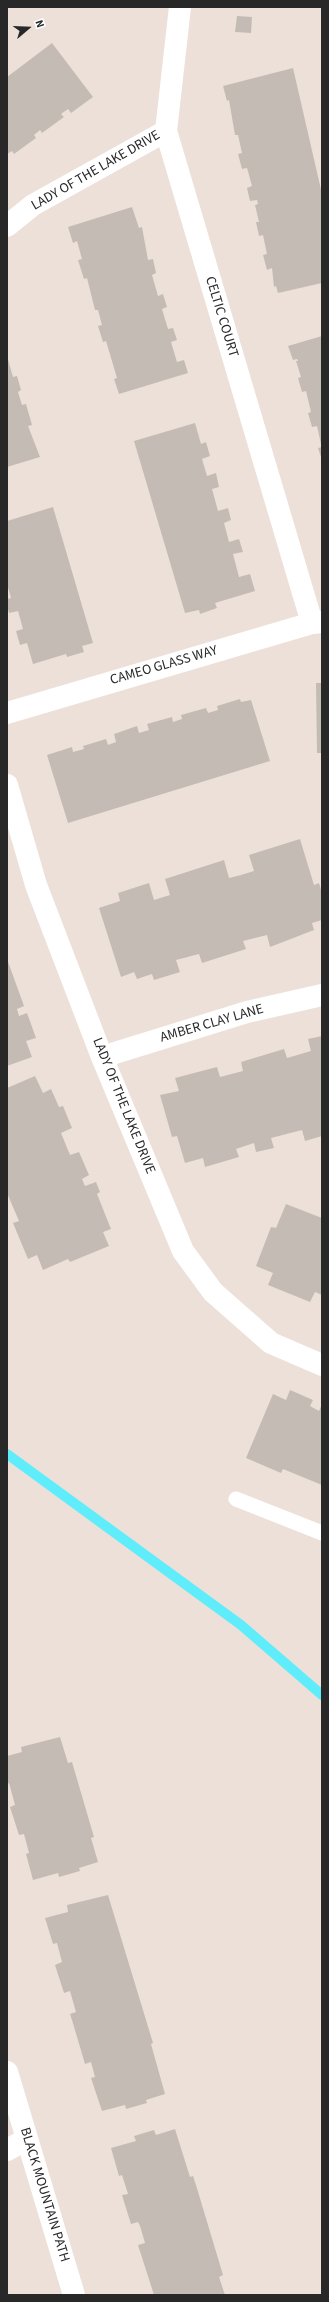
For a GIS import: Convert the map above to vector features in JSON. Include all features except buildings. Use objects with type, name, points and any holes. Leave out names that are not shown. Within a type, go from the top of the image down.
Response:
[{"type":"street","name":"CELTIC COURT","points":[[180,7],[166,131],[317,623]]},
{"type":"street","name":"LADY OF THE LAKE DRIVE","points":[[7,226],[33,205],[166,131]]},
{"type":"street","name":"CAMEO GLASS WAY","points":[[7,713],[317,623]]},
{"type":"street","name":"LADY OF THE LAKE DRIVE","points":[[7,785],[36,885],[102,1057],[183,1251],[212,1292],[272,1343],[322,1365]]},
{"type":"street","name":"AMBER CLAY LANE","points":[[102,1057],[247,1012],[322,995]]},
{"type":"street","name":"BLACK MOUNTAIN PATH","points":[[7,2072],[74,2295]]},
{"type":"street","points":[[7,2150],[27,2139]]},
{"type":"lane","points":[[236,1499],[322,1534]]},
{"type":"waterway","points":[[7,1454],[241,1625],[322,1695]]}]
